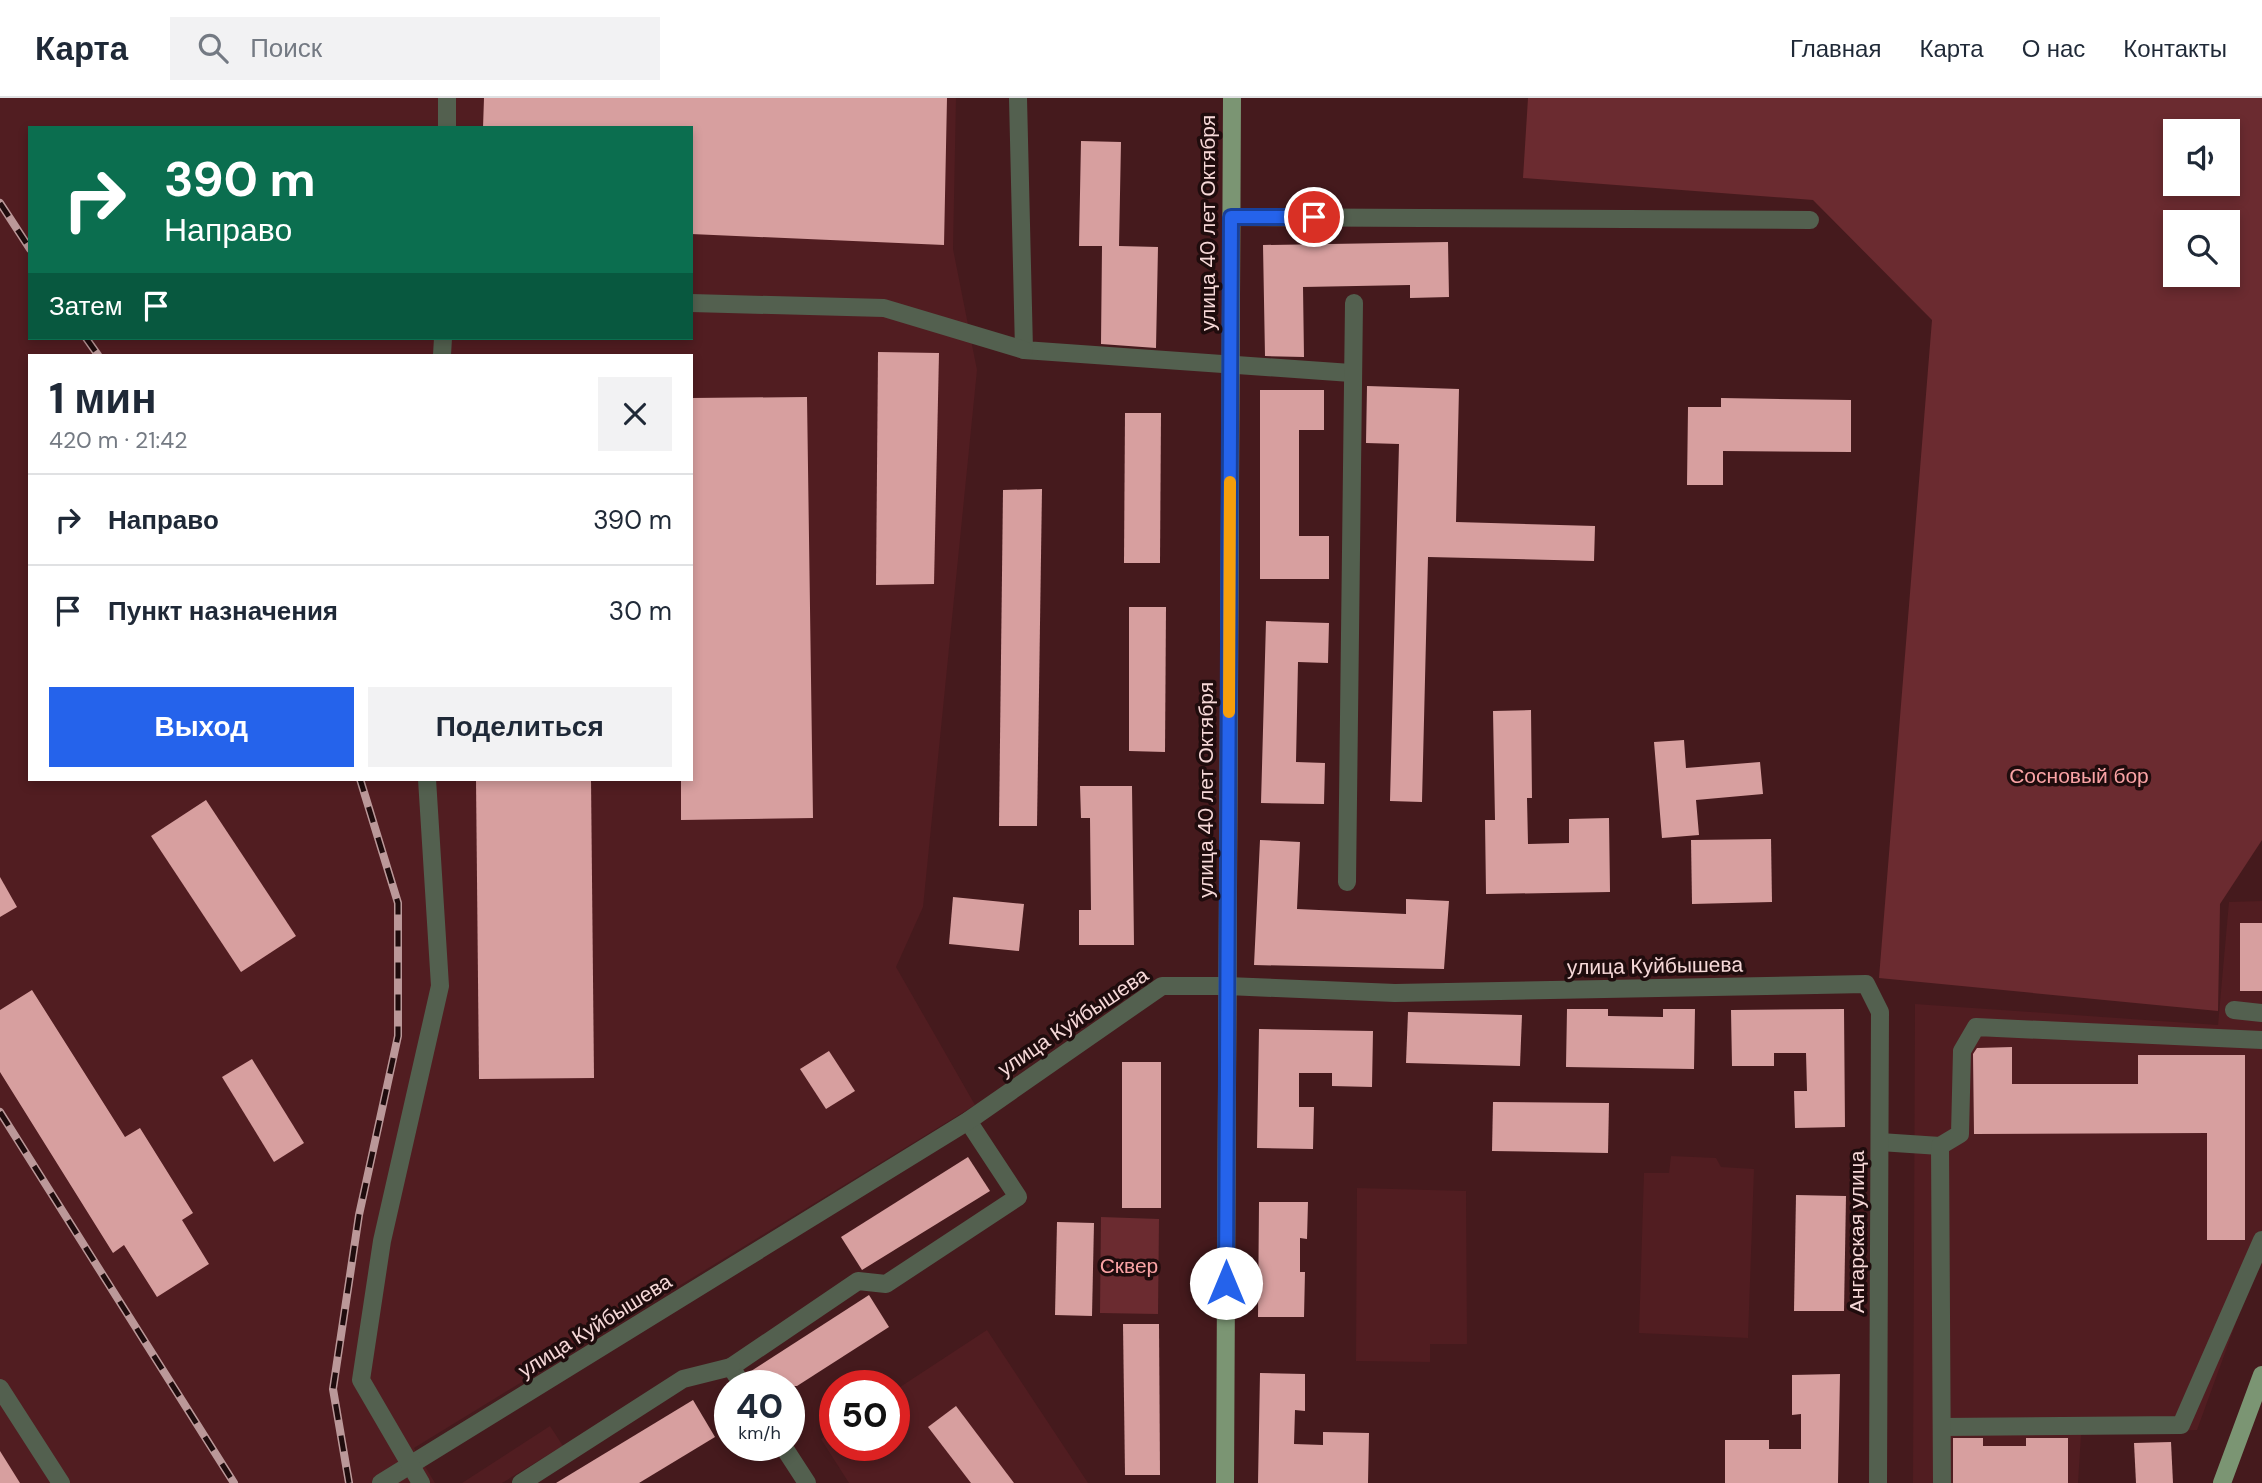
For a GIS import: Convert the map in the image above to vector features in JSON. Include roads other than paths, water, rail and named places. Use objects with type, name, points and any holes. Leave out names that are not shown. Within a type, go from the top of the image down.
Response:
[{"type":"main road","name":"улица 40 лет Октября","points":[[1225,1483],[1232,98]]},
{"type":"main road","points":[[2222,1483],[2262,1375]]},
{"type":"street","points":[[447,98],[447,126]]},
{"type":"street","points":[[1018,98],[1024,350]]},
{"type":"street","points":[[1231,217],[1810,220]]},
{"type":"street","points":[[693,303],[884,308],[1024,350],[1351,373]]},
{"type":"street","points":[[1347,882],[1351,373],[1354,303]]},
{"type":"street","points":[[421,1483],[361,1380],[382,1241],[440,986],[427,781]]},
{"type":"street","name":"улица Куйбышева","points":[[381,1483],[411,1467],[968,1121],[1162,986],[1395,993],[1866,984]]},
{"type":"street","name":"Ангарская улица","points":[[1866,984],[1880,1012],[1878,1483]]},
{"type":"street","points":[[2234,1010],[2262,1013]]},
{"type":"street","points":[[1880,1142],[1940,1146],[1960,1134],[1962,1051],[1976,1027],[2262,1040]]},
{"type":"street","points":[[521,1483],[683,1379],[731,1367],[858,1281],[886,1284],[1018,1198],[968,1121]]},
{"type":"street","points":[[1940,1146],[1942,1483]]},
{"type":"street","points":[[1942,1427],[2181,1425],[2262,1240]]},
{"type":"street","points":[[0,1388],[61,1483]]},
{"type":"street","points":[[793,1461],[807,1483]]},
{"type":"railway","points":[[0,203],[28,246]]},
{"type":"railway","points":[[87,340],[97,354]]},
{"type":"railway","points":[[349,1483],[333,1389],[359,1215],[398,1036],[398,903],[361,781]]},
{"type":"railway","points":[[0,1112],[234,1483]]},
{"type":"park label","name":"Сосновый бор","points":[[2079,776]]},
{"type":"park label","name":"Сквер","points":[[1129,1266]]}]
